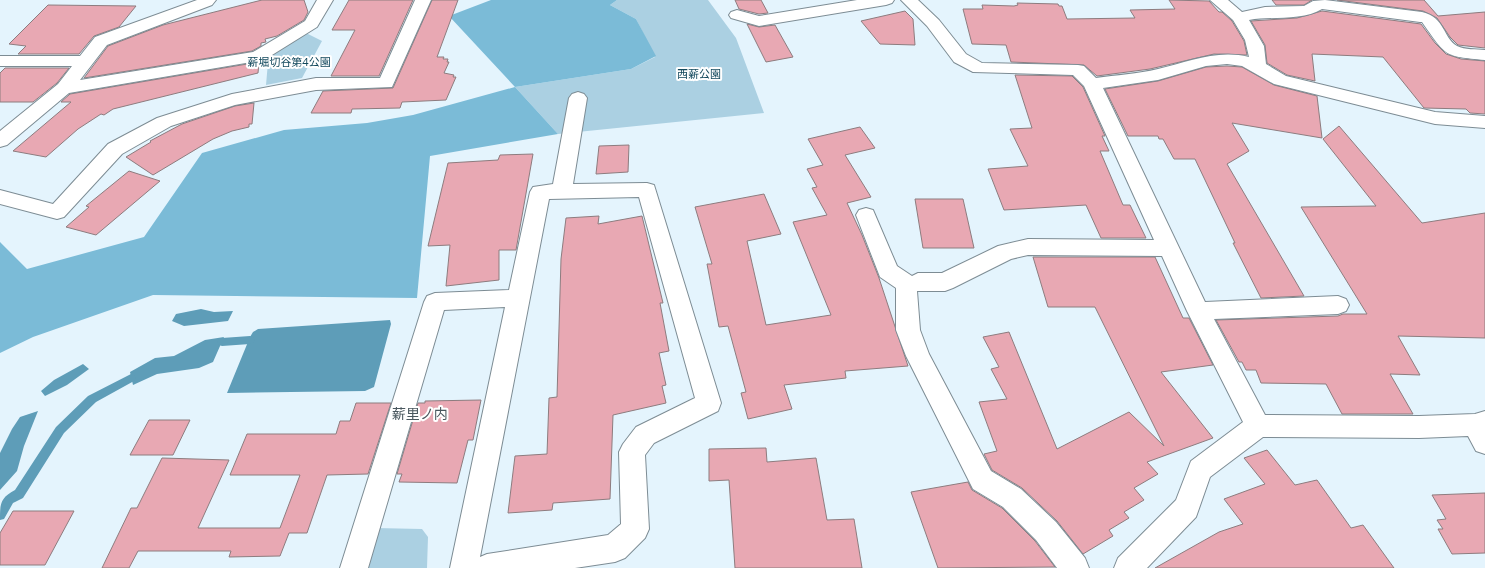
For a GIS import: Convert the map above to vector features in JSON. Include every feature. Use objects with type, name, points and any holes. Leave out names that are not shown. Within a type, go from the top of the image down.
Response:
[{"type":"street","points":[[64,88],[258,56],[311,24],[325,0]]},
{"type":"street","points":[[0,197],[58,212],[115,149],[164,122],[232,100],[316,84],[386,83],[423,0]]},
{"type":"street","points":[[737,15],[759,21],[886,0]]},
{"type":"street","points":[[909,0],[933,23],[960,58],[979,68],[1078,70],[1092,84],[1198,311],[1258,426]]},
{"type":"street","points":[[1218,0],[1239,17],[1253,38],[1259,58],[1258,66]]},
{"type":"street","points":[[0,141],[64,88],[101,41],[209,1]]},
{"type":"street","points":[[1239,17],[1265,12],[1308,11],[1317,2],[1422,17],[1428,19],[1449,48],[1457,52],[1485,55]]},
{"type":"street","points":[[1092,84],[1158,75],[1204,61],[1227,59],[1246,61],[1258,66],[1280,80],[1435,118],[1485,122]]},
{"type":"street","points":[[0,61],[86,61]]},
{"type":"street","points":[[562,191],[578,98]]},
{"type":"street","points":[[464,568],[517,298],[540,192],[647,190],[709,403],[645,435],[632,452],[635,529],[616,548],[487,568]]},
{"type":"street","points":[[866,215],[888,271],[909,285]]},
{"type":"street","points":[[1075,568],[1046,531],[1012,498],[982,480],[918,356],[908,330],[906,290],[909,285],[918,282],[945,282],[1006,252],[1028,247],[1169,248]]},
{"type":"street","points":[[354,568],[435,302],[517,298]]},
{"type":"street","points":[[1198,311],[1338,306]]},
{"type":"street","points":[[1128,568],[1186,508],[1200,469],[1258,426],[1418,427],[1482,430]]},
{"type":"green space","name":"西薪公園","points":[[617,0],[708,0],[736,38],[764,113],[558,134],[515,87],[631,69],[655,57],[636,19],[610,5]]},
{"type":"green space","name":"薪堀切谷第4公園","points":[[302,31],[322,41],[302,78],[266,85],[269,51]]},
{"type":"green space","points":[[375,528],[422,529],[428,537],[427,568],[363,568]]},
{"type":"shaded area","points":[[491,0],[617,0],[610,5],[636,19],[656,56],[631,69],[515,87],[449,16]]},
{"type":"shaded area","points":[[515,87],[558,134],[430,156],[417,298],[153,295],[33,337],[0,353],[0,242],[27,269],[144,237],[202,153],[284,130],[367,123],[413,115]]},
{"type":"shaded area","points":[[201,309],[214,312],[233,311],[228,321],[184,326],[172,321],[176,314]]},
{"type":"shaded area","points":[[390,320],[391,324],[374,387],[365,391],[227,393],[250,337],[253,332],[258,329]]},
{"type":"shaded area","points":[[224,337],[213,362],[199,368],[157,374],[133,385],[130,372],[155,358],[174,356],[205,340]]},
{"type":"shaded area","points":[[83,364],[89,369],[67,385],[45,396],[41,391],[54,380]]},
{"type":"shaded area","points":[[38,411],[24,446],[17,471],[0,490],[0,453],[20,417]]},
{"type":"building","points":[[262,0],[304,0],[308,12],[304,20],[277,36],[265,39],[266,42],[261,43],[261,46],[252,51],[84,78],[108,46],[163,25]]},
{"type":"building","points":[[349,0],[413,0],[379,76],[331,76],[355,30],[332,30]]},
{"type":"building","points":[[432,0],[458,0],[437,57],[444,57],[443,59],[448,59],[447,62],[449,62],[444,73],[454,75],[453,77],[456,77],[446,100],[402,102],[400,108],[352,109],[351,113],[311,113],[323,91],[393,88]]},
{"type":"building","points":[[735,0],[761,0],[768,13],[759,14],[739,9]]},
{"type":"building","points":[[1169,0],[1209,1],[1219,12],[1222,12],[1232,21],[1244,41],[1247,55],[1214,54],[1150,69],[1097,76],[1084,65],[1011,62],[1006,45],[972,44],[963,9],[983,9],[982,5],[1014,6],[1018,5],[1017,3],[1058,4],[1059,6],[1062,6],[1067,19],[1135,18],[1130,10],[1175,9]]},
{"type":"building","points":[[1272,0],[1312,0],[1304,5],[1276,5]]},
{"type":"building","points":[[1337,0],[1424,0],[1438,16],[1485,12],[1485,48],[1458,45],[1450,37],[1437,18],[1423,11]]},
{"type":"building","points":[[48,5],[136,6],[119,27],[94,36],[79,54],[18,54],[26,46],[9,44]]},
{"type":"building","points":[[905,11],[913,19],[915,45],[880,44],[861,21]]},
{"type":"building","points":[[1322,11],[1421,24],[1435,43],[1446,54],[1461,59],[1485,61],[1485,114],[1470,113],[1466,109],[1424,108],[1383,57],[1312,54],[1315,81],[1287,75],[1267,63],[1265,45],[1251,21],[1297,18]]},
{"type":"building","points":[[747,24],[759,27],[775,25],[793,57],[766,62]]},
{"type":"building","points":[[259,62],[258,73],[113,109],[104,115],[101,114],[78,129],[46,157],[13,151],[71,102],[61,102],[70,94]]},
{"type":"building","points":[[1206,67],[1242,67],[1274,85],[1317,96],[1322,138],[1232,123],[1249,151],[1227,164],[1304,296],[1261,298],[1233,243],[1235,243],[1195,159],[1174,159],[1163,139],[1159,139],[1158,136],[1128,136],[1105,89],[1158,81]]},
{"type":"building","points":[[5,68],[69,68],[57,83],[33,102],[0,102],[0,73]]},
{"type":"building","points":[[1015,75],[1072,76],[1083,87],[1105,136],[1102,136],[1109,151],[1100,151],[1123,205],[1130,205],[1146,238],[1101,238],[1086,205],[1004,210],[988,169],[1028,166],[1010,129],[1032,128]]},
{"type":"building","points":[[254,103],[252,124],[249,124],[249,127],[232,131],[213,139],[153,175],[126,157],[151,142],[150,141],[182,124],[235,106]]},
{"type":"building","points":[[1339,126],[1422,223],[1485,213],[1485,338],[1398,336],[1420,375],[1390,374],[1413,414],[1342,414],[1326,384],[1261,383],[1256,370],[1246,370],[1242,362],[1239,362],[1216,320],[1367,314],[1301,207],[1376,206],[1323,139]]},
{"type":"building","points":[[860,127],[875,148],[845,155],[871,197],[847,203],[862,235],[879,278],[908,366],[845,371],[846,378],[784,385],[792,409],[748,419],[741,393],[746,392],[728,326],[719,327],[707,264],[712,264],[695,207],[764,194],[781,234],[747,241],[766,325],[831,315],[793,222],[827,215],[812,188],[817,187],[807,169],[823,165],[808,139]]},
{"type":"building","points":[[629,145],[628,172],[596,174],[599,146]]},
{"type":"building","points":[[533,154],[516,250],[499,250],[499,280],[446,286],[450,245],[428,246],[448,163],[498,160],[500,155]]},
{"type":"building","points":[[129,171],[160,181],[96,235],[66,227],[89,207],[86,206]]},
{"type":"building","points":[[915,199],[963,199],[974,248],[923,248]]},
{"type":"building","points":[[599,216],[598,224],[642,216],[663,303],[660,303],[669,351],[659,353],[666,385],[662,386],[666,403],[613,415],[610,499],[553,503],[552,510],[508,513],[515,456],[547,454],[549,398],[557,397],[561,259],[566,218]]},
{"type":"building","points":[[1033,257],[1155,257],[1183,318],[1189,318],[1213,365],[1161,372],[1213,438],[1147,462],[1158,474],[1134,488],[1144,500],[1124,512],[1129,518],[1109,530],[1113,536],[1083,554],[1057,521],[1022,488],[992,470],[984,454],[997,451],[979,402],[1007,399],[991,369],[999,367],[983,337],[1009,332],[1057,449],[1129,412],[1164,446],[1095,307],[1048,307]]},
{"type":"building","points":[[481,400],[473,440],[468,440],[457,483],[399,482],[402,474],[397,474],[418,403],[425,403],[425,401]]},
{"type":"building","points":[[356,403],[391,403],[368,474],[327,475],[307,533],[289,533],[280,556],[229,557],[231,551],[138,551],[129,568],[102,568],[131,508],[137,508],[162,458],[229,460],[198,528],[280,528],[300,475],[230,475],[247,434],[336,434],[340,421],[350,421]]},
{"type":"building","points":[[149,420],[190,420],[173,455],[130,455]]},
{"type":"building","points":[[766,448],[767,462],[816,458],[827,520],[854,519],[862,568],[735,568],[729,480],[709,481],[709,449]]},
{"type":"building","points":[[1267,450],[1295,485],[1317,480],[1351,528],[1363,525],[1394,568],[1155,568],[1219,532],[1243,524],[1224,499],[1265,484],[1244,458]]},
{"type":"building","points":[[968,482],[972,490],[1002,508],[1035,541],[1055,567],[938,568],[911,492]]},
{"type":"building","points":[[1485,493],[1485,553],[1452,554],[1438,529],[1443,529],[1437,520],[1446,519],[1432,495]]},
{"type":"building","points":[[13,511],[74,511],[45,565],[0,565],[0,533]]},
{"type":"waterway","points":[[222,342],[250,340]]},
{"type":"waterway","points":[[0,515],[9,499],[19,494],[60,430],[92,399],[131,378]]},
{"type":"district","name":"薪里ノ内","points":[[420,413]]}]
